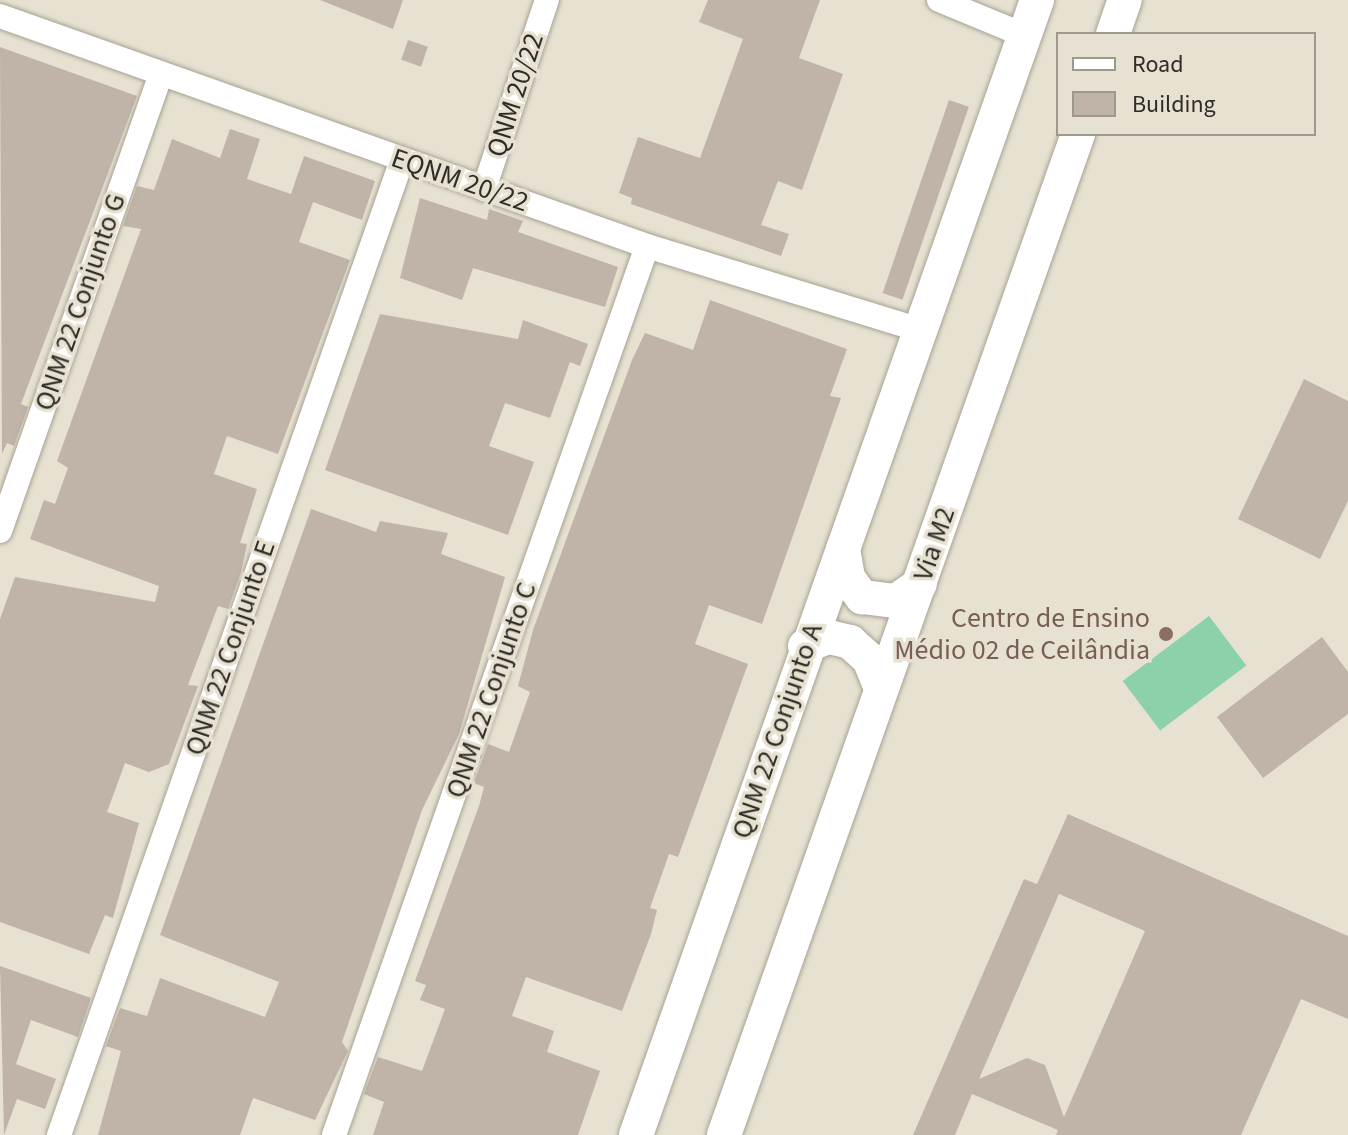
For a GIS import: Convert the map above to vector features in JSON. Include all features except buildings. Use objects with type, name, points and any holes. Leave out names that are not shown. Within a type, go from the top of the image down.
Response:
[{"type":"main road","points":[[924,331],[1037,0]]},
{"type":"main road","points":[[1114,32],[1125,0]]},
{"type":"main road","name":"Via M2","points":[[724,1135],[1077,136]]},
{"type":"main road","name":"QNM 22 Conjunto A","points":[[636,1135],[805,646],[924,331]]},
{"type":"main road","points":[[843,549],[848,578],[862,597],[896,601],[920,584]]},
{"type":"main road","points":[[805,646],[829,637],[850,642],[869,659],[881,688]]},
{"type":"street","name":"QNM 20/22","points":[[484,189],[547,0]]},
{"type":"street","points":[[939,0],[1024,35]]},
{"type":"street","name":"EQNM 20/22","points":[[0,16],[647,246],[924,331]]},
{"type":"street","name":"QNM 22 Conjunto G","points":[[0,531],[161,73]]},
{"type":"street","name":"QNM 22 Conjunto E","points":[[59,1135],[402,160]]},
{"type":"street","name":"QNM 22 Conjunto C","points":[[334,1135],[647,246]]},
{"type":"green space","points":[[1209,616],[1246,666],[1160,731],[1123,681]]},
{"type":"place","name":"Centro de Ensino Médio 02 de Ceilândia","points":[[1166,634]]}]
